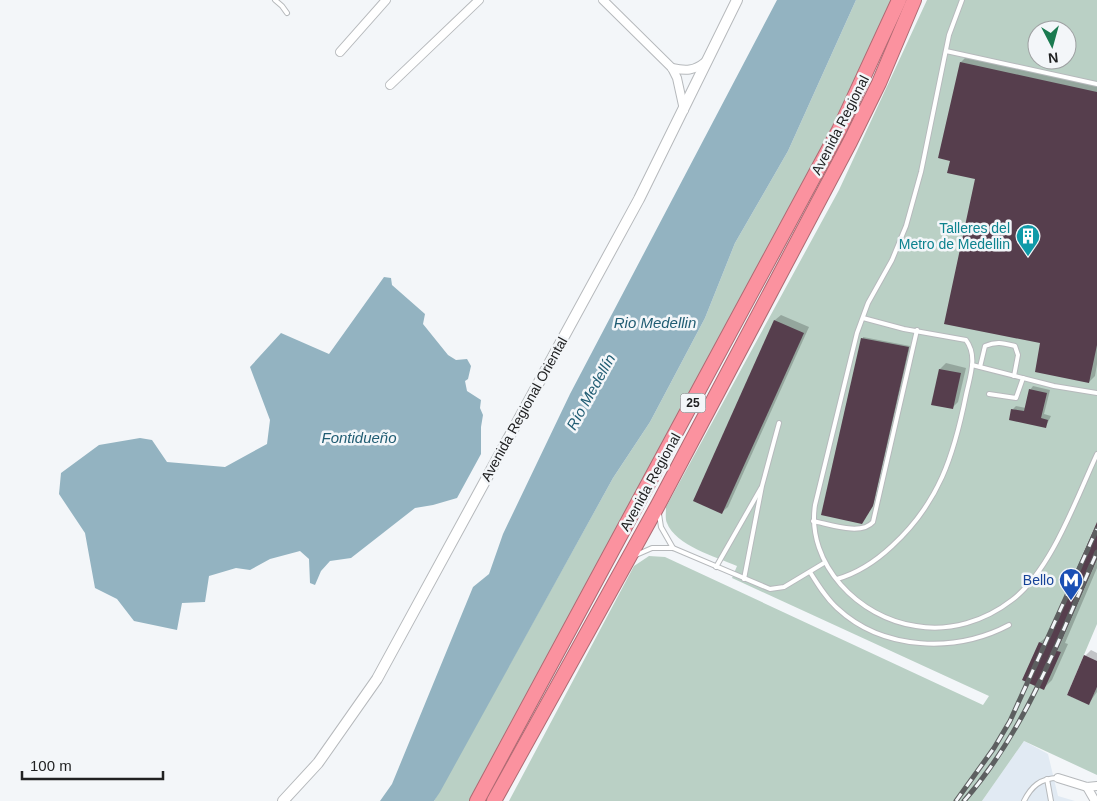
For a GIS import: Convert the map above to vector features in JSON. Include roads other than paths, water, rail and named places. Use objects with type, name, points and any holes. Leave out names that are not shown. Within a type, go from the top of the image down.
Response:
[{"type":"highway","name":"Avenida Regional","points":[[477,801],[839,130],[899,0]]},
{"type":"highway","name":"Avenida Regional","points":[[494,801],[558,682],[629,559],[850,142],[879,83],[914,0]]},
{"type":"main road","name":"Avenida Regional Oriental","points":[[283,801],[318,763],[377,679],[639,199],[737,0]]},
{"type":"street","points":[[340,52],[386,0]]},
{"type":"street","points":[[390,85],[479,0]]},
{"type":"street","points":[[603,0],[672,68],[677,78],[684,110]]},
{"type":"street","points":[[672,68],[687,71],[697,69],[708,60]]},
{"type":"street","points":[[1058,778],[1088,787],[1097,786]]},
{"type":"street","points":[[1088,787],[1095,801]]},
{"type":"lane","points":[[274,0],[287,13]]},
{"type":"lane","points":[[962,0],[946,51],[920,172],[906,226],[863,318],[813,521],[815,538],[824,563],[858,601],[876,612],[915,626],[957,626],[996,611],[1013,600],[1040,572],[1097,454]]},
{"type":"lane","points":[[946,51],[1097,84]]},
{"type":"lane","points":[[837,579],[865,568],[884,554],[918,521],[944,476],[957,437],[972,365],[973,349],[966,340],[863,318]]},
{"type":"lane","points":[[813,521],[859,530],[873,522],[893,442],[917,330]]},
{"type":"lane","points":[[980,367],[985,346],[996,342],[1014,346],[1018,355],[1014,376]]},
{"type":"lane","points":[[972,365],[1014,376],[1097,393]]},
{"type":"lane","points":[[988,394],[1010,399],[1016,398],[1023,378]]},
{"type":"lane","points":[[744,579],[762,486],[779,423]]},
{"type":"lane","points":[[716,567],[762,486]]},
{"type":"lane","points":[[658,505],[661,527],[673,548]]},
{"type":"lane","points":[[629,559],[652,548],[673,548],[770,589],[784,587],[824,563]]},
{"type":"lane","points":[[810,572],[825,595],[838,609],[870,630],[911,643],[956,643],[976,638],[1009,625]]},
{"type":"lane","points":[[1024,801],[1031,788],[1047,779],[1058,778]]},
{"type":"lane","points":[[1047,779],[1051,801]]},
{"type":"water","name":"Rio Medellin","points":[[777,0],[856,0],[788,151],[735,243],[705,318],[650,422],[613,478],[440,792],[434,801],[380,801],[392,784],[473,587],[489,574],[503,534],[570,394]]},
{"type":"water","name":"Fontidueño","points":[[384,277],[391,278],[392,285],[425,314],[423,324],[448,355],[456,360],[467,359],[471,366],[468,379],[465,381],[467,391],[481,400],[480,408],[483,415],[481,454],[457,498],[415,508],[351,558],[330,561],[321,571],[315,585],[310,583],[309,559],[300,551],[270,559],[250,570],[236,568],[209,576],[205,602],[182,603],[177,630],[134,621],[117,599],[95,588],[85,533],[59,494],[61,473],[99,445],[140,438],[152,440],[167,462],[225,467],[267,444],[270,420],[250,367],[281,333],[329,354]]},
{"type":"railway","points":[[956,801],[994,748],[1010,721],[1097,529]]},
{"type":"railway","points":[[964,801],[1006,744],[1024,713],[1055,650],[1097,552]]},
{"type":"place","name":"Talleres del Metro de Medellin","points":[[1028,257]]},
{"type":"place","name":"Bello","points":[[1071,601]]},
{"type":"water label","name":"Río Medellín","points":[[591,392]]}]
